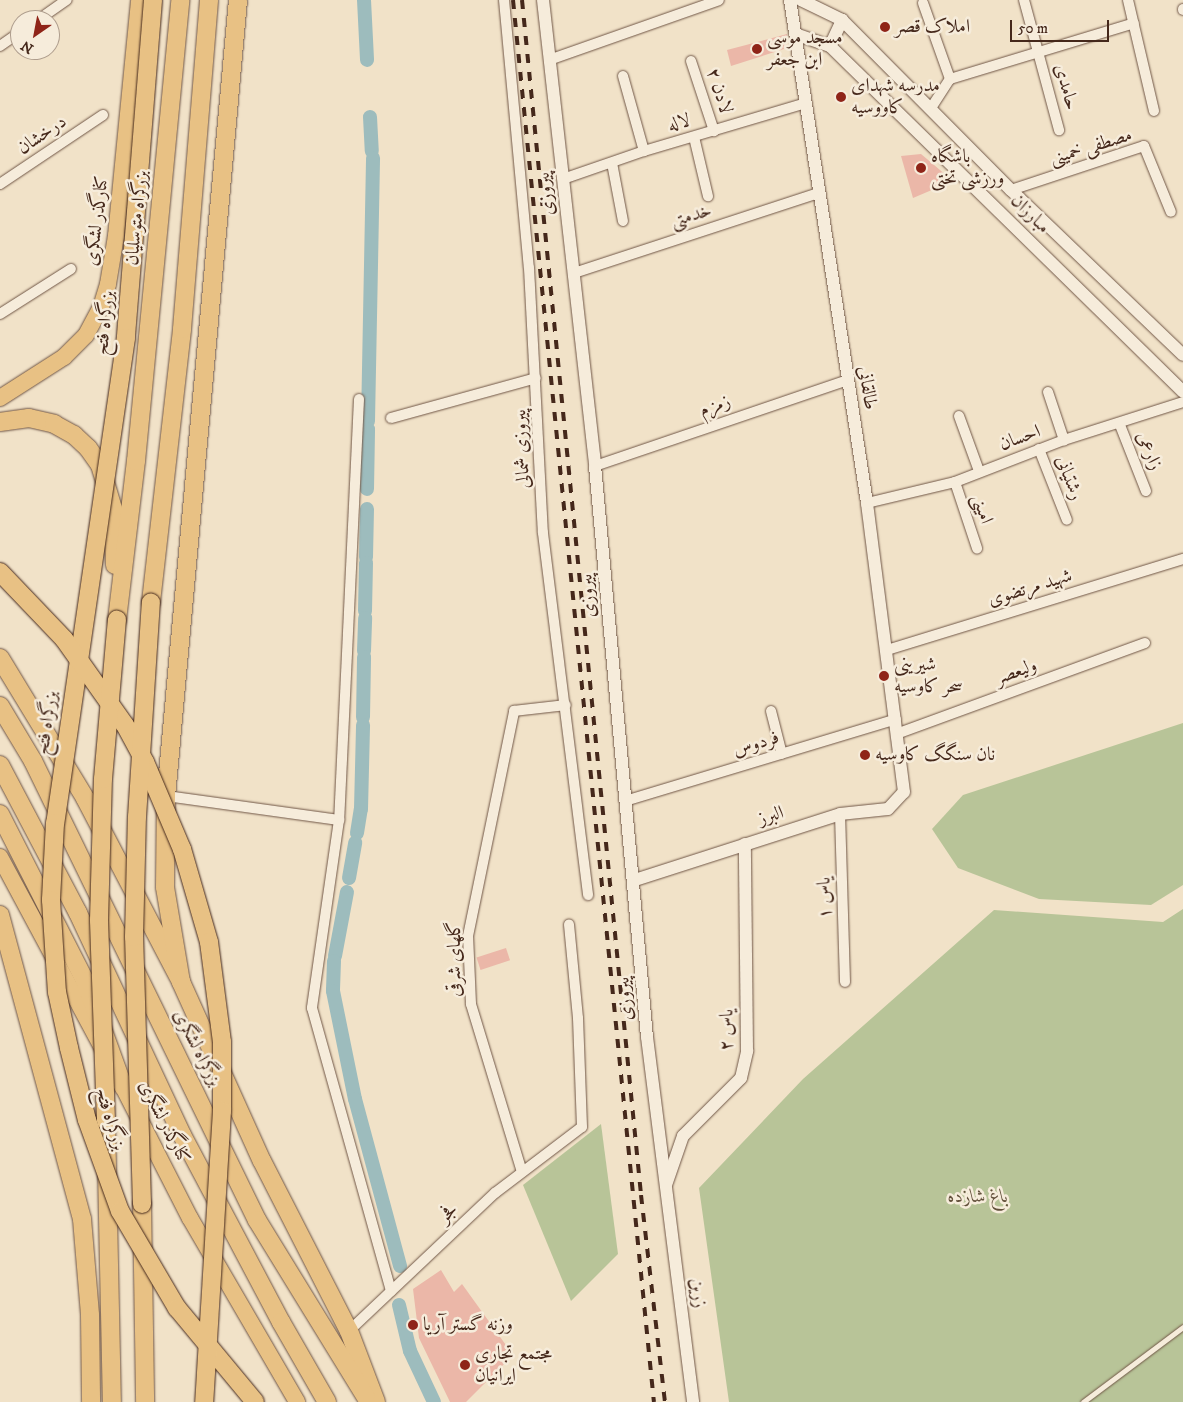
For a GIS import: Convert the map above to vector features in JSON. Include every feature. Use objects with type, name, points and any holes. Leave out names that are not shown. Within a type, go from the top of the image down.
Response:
[{"type":"highway","name":"بزرگراه فتح","points":[[153,0],[126,338],[55,822],[50,900],[57,992],[68,1048],[87,1120],[120,1210],[177,1308],[255,1402]]},
{"type":"highway","name":"بزرگراه متوسلیان","points":[[117,620],[136,461],[180,0]]},
{"type":"highway","points":[[146,1397],[134,937],[137,817],[151,602],[182,328],[209,0]]},
{"type":"highway","points":[[181,982],[166,887],[166,796],[238,0]]},
{"type":"highway","points":[[0,422],[29,418],[54,424],[74,435],[100,465],[113,509],[117,620],[103,779],[99,920],[106,1121],[112,1402]]},
{"type":"highway","points":[[0,572],[64,640],[125,726],[145,762],[182,849],[209,942],[222,1042],[222,1111],[204,1402]]},
{"type":"highway","points":[[0,658],[86,798],[181,982],[262,1161],[349,1331],[376,1402]]},
{"type":"highway","name":"بزرگراه لشگری","points":[[0,706],[33,761],[257,1220],[369,1402]]},
{"type":"highway","points":[[0,765],[78,913],[182,1135],[281,1322],[327,1402]]},
{"type":"highway","points":[[0,814],[85,981],[123,1086]]},
{"type":"highway","points":[[0,915],[82,1219],[90,1315],[91,1402]]},
{"type":"main road","name":"کنارگذر لشگری","points":[[0,398],[64,357],[86,335],[101,307],[108,284],[116,236],[139,0]]},
{"type":"main road","name":"کنارگذر لشگری","points":[[0,857],[123,1086],[190,1218],[297,1402]]},
{"type":"street","points":[[52,10],[67,0]]},
{"type":"street","name":"پیروزی شمالی","points":[[504,0],[536,378],[543,533],[566,705],[588,895]]},
{"type":"street","name":"پیروزی","points":[[543,0],[595,466],[625,801],[635,880],[647,1037],[665,1190]]},
{"type":"street","points":[[549,60],[719,0]]},
{"type":"street","name":"طالقانی","points":[[790,0],[798,35],[819,193],[867,503],[904,782]]},
{"type":"street","name":"مبارزان","points":[[802,0],[842,20],[1010,190],[1183,355]]},
{"type":"street","name":"حامدی","points":[[1024,0],[1059,130]]},
{"type":"street","points":[[1128,0],[1154,111]]},
{"type":"street","points":[[923,2],[950,79]]},
{"type":"street","points":[[830,46],[842,20]]},
{"type":"street","points":[[931,108],[950,79],[1134,23]]},
{"type":"street","name":"مبارزان","points":[[798,35],[830,46],[1183,392]]},
{"type":"street","name":"لادن ۲","points":[[692,61],[714,131]]},
{"type":"street","points":[[623,76],[644,151]]},
{"type":"street","name":"لاله","points":[[563,179],[644,151],[806,103]]},
{"type":"street","name":"درخشان","points":[[0,184],[103,115]]},
{"type":"street","points":[[694,137],[708,196]]},
{"type":"street","name":"مصطفی خمینی","points":[[1010,190],[1144,146],[1171,212]]},
{"type":"street","points":[[612,163],[623,222]]},
{"type":"street","name":"خدمتی","points":[[574,273],[819,193]]},
{"type":"street","points":[[0,314],[71,269]]},
{"type":"street","points":[[391,418],[536,378]]},
{"type":"street","name":"زمزم","points":[[595,466],[847,380]]},
{"type":"street","points":[[1048,392],[1064,440]]},
{"type":"street","points":[[359,398],[339,820],[312,1008],[390,1291]]},
{"type":"street","name":"احسان","points":[[867,503],[954,482],[1064,440],[1120,425],[1183,402]]},
{"type":"street","points":[[958,416],[979,471]]},
{"type":"street","name":"زارعی","points":[[1120,425],[1146,491]]},
{"type":"street","name":"رشتیانی","points":[[1039,449],[1067,520]]},
{"type":"street","name":"امینی","points":[[954,482],[977,548]]},
{"type":"street","name":"شهید مرتضوی","points":[[886,650],[1183,560]]},
{"type":"street","name":"ولیعصر","points":[[899,733],[1145,643]]},
{"type":"street","name":"گلهای شرقی","points":[[522,1172],[471,1004],[468,936],[513,713],[517,709],[566,705]]},
{"type":"street","points":[[772,711],[782,754]]},
{"type":"street","name":"فردوس","points":[[625,801],[896,719]]},
{"type":"street","name":"البرز","points":[[635,880],[840,814],[888,809],[901,800],[904,782]]},
{"type":"street","points":[[166,796],[339,820]]},
{"type":"street","name":"یاس ۱","points":[[840,814],[845,982]]},
{"type":"street","name":"یاس ۲","points":[[665,1190],[683,1136],[741,1078],[747,1051],[745,844]]},
{"type":"street","name":"فجر","points":[[349,1331],[390,1291],[522,1172],[579,1130],[582,1123],[578,1018],[569,924]]},
{"type":"street","name":"زرین","points":[[665,1190],[693,1402]]},
{"type":"lane","points":[[1083,1402],[1183,1327]]},
{"type":"green space","points":[[1183,723],[1183,885],[1151,905],[1039,899],[958,868],[932,829],[963,795]]},
{"type":"green space","name":"باغ شازده","points":[[1183,909],[1183,1402],[729,1402],[699,1188],[803,1079],[994,910],[1163,922]]},
{"type":"green space","points":[[601,1124],[618,1254],[571,1301],[523,1185]]},
{"type":"building","name":"مسجد موسی ابن جعفر","points":[[787,34],[787,48],[731,66],[727,50]]},
{"type":"building","name":"باشگاه ورزشی تختی","points":[[921,154],[953,181],[913,198],[901,156]]},
{"type":"building","points":[[506,948],[510,960],[481,970],[477,958]]},
{"type":"building","points":[[441,1270],[454,1292],[462,1284],[513,1355],[466,1402],[450,1402],[419,1338],[413,1289]]},
{"type":"waterway","points":[[364,0],[367,60]]},
{"type":"waterway","points":[[370,117],[372,151]]},
{"type":"waterway","points":[[368,421],[373,158]]},
{"type":"waterway","points":[[367,489],[368,429]]},
{"type":"waterway","points":[[366,557],[367,509]]},
{"type":"waterway","points":[[365,611],[366,563]]},
{"type":"waterway","points":[[364,651],[365,618]]},
{"type":"waterway","points":[[363,717],[364,657]]},
{"type":"waterway","points":[[357,833],[361,809],[363,725]]},
{"type":"waterway","points":[[349,878],[355,843]]},
{"type":"waterway","points":[[335,956],[347,892]]},
{"type":"waterway","points":[[334,961],[333,991],[355,1099],[400,1266]]},
{"type":"waterway","points":[[399,1305],[410,1351],[434,1402]]},
{"type":"railway","points":[[513,0],[654,1402]]},
{"type":"railway","points":[[522,0],[641,1195],[665,1402]]},
{"type":"place","name":"املاک قصر","points":[[885,27]]},
{"type":"place","name":"مسجد موسی ابن جعفر","points":[[757,49]]},
{"type":"place","name":"مدرسه شهدای کاووسیه","points":[[841,97]]},
{"type":"place","name":"باشگاه ورزشی تختی","points":[[921,168]]},
{"type":"place","name":"شیرینی سحر کاوسیه","points":[[884,676]]},
{"type":"place","name":"نان سنگگ کاوسیه","points":[[865,755]]},
{"type":"place","name":"وزنه گستر آریا","points":[[413,1325]]},
{"type":"place","name":"مجتمع تجاری ایرانیان","points":[[465,1365]]}]
